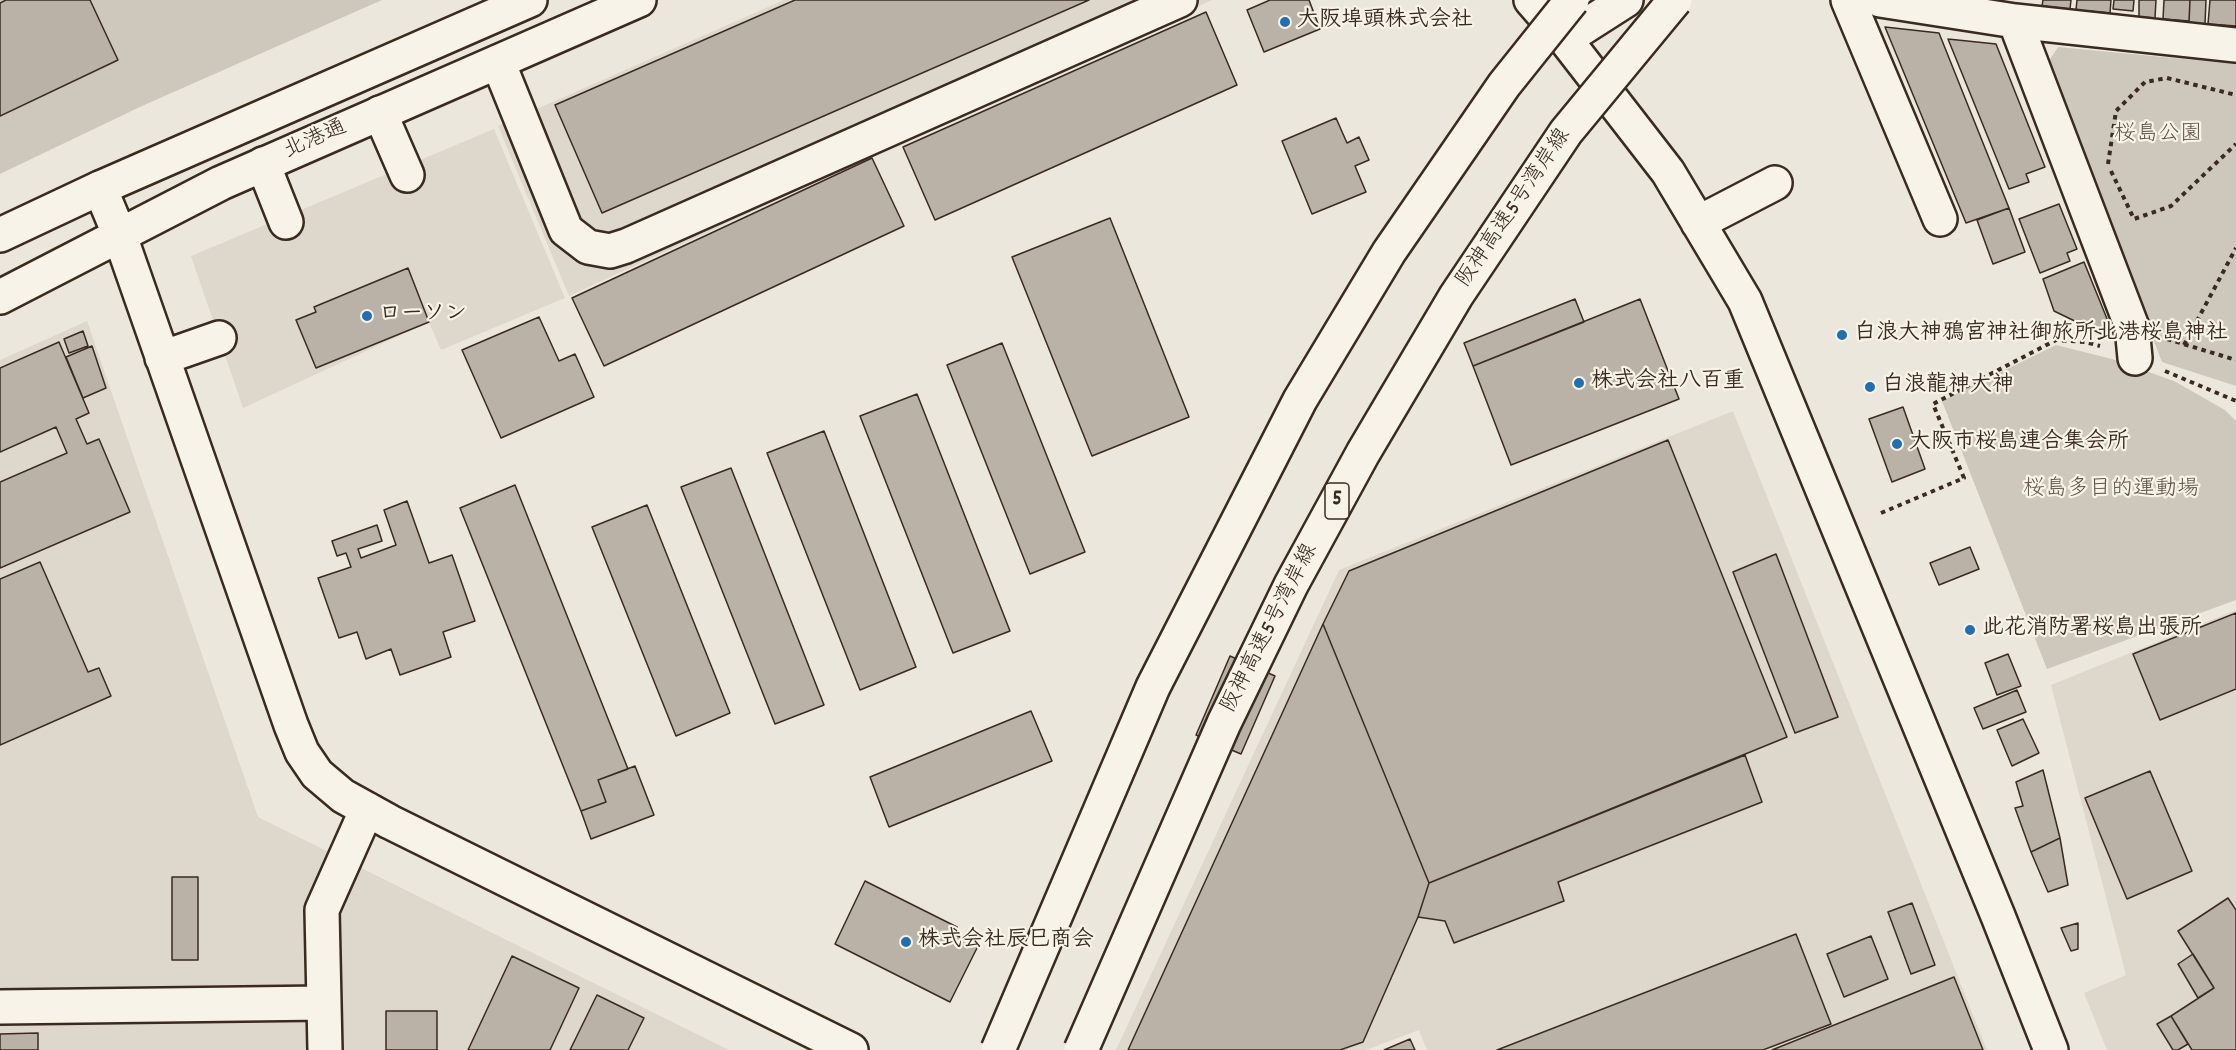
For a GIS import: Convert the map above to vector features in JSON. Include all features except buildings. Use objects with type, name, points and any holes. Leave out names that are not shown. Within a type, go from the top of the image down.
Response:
[{"type":"main road","name":"北港通","points":[[0,235],[100,188],[530,0]]},
{"type":"main road","name":"北港通","points":[[0,297],[221,183],[639,0]]},
{"type":"main road","points":[[498,62],[566,230],[588,247],[610,251],[1180,0]]},
{"type":"main road","points":[[1531,0],[1565,39],[1668,172],[1745,301],[1994,905],[2051,1050]]},
{"type":"main road","points":[[998,1050],[1153,687],[1300,400],[1389,252],[1504,85],[1572,0]]},
{"type":"main road","points":[[1565,39],[1626,0]]},
{"type":"main road","name":"阪神高速5号湾岸線","points":[[1081,1050],[1224,723],[1291,585],[1363,453],[1456,296],[1566,132],[1675,0]]},
{"type":"main road","points":[[1848,0],[1940,219]]},
{"type":"main road","points":[[1880,0],[2015,21],[2236,45]]},
{"type":"main road","points":[[2015,21],[2132,327],[2135,358]]},
{"type":"main road","points":[[380,113],[407,175]]},
{"type":"main road","points":[[263,164],[286,222]]},
{"type":"main road","points":[[1698,223],[1775,183]]},
{"type":"main road","points":[[100,188],[120,236],[291,725],[302,752],[317,774],[343,796],[390,822],[851,1050]]},
{"type":"main road","points":[[162,358],[219,338]]},
{"type":"main road","points":[[325,1050],[322,910],[367,809]]},
{"type":"main road","points":[[0,1007],[324,1003]]},
{"type":"path","points":[[2236,95],[2167,78],[2145,82],[2116,111],[2108,163],[2134,219],[2172,206],[2236,144]]},
{"type":"path","points":[[2184,345],[2236,248]]},
{"type":"path","points":[[2132,327],[2236,360]]},
{"type":"path","points":[[1881,513],[1964,478],[1933,404],[2056,340],[2085,342],[2135,358],[2235,401]]},
{"type":"shaded area","points":[[784,0],[1212,0],[569,296],[498,126]]},
{"type":"shaded area","points":[[494,129],[565,298],[441,350],[429,322],[243,408],[191,256]]},
{"type":"shaded area","points":[[87,321],[258,817],[729,1050],[0,1050],[0,360]]},
{"type":"shaded area","points":[[1733,411],[1987,1050],[1427,1050],[1419,1030],[1366,1050],[1116,1050],[1339,570]]},
{"type":"shaded area","points":[[2236,610],[2236,1050],[2107,1050],[2084,993],[2126,975],[2051,685]]},
{"type":"green space","points":[[0,0],[382,0],[142,106],[0,174]]},
{"type":"green space","name":"桜島公園","points":[[2058,47],[2236,64],[2236,386],[2162,362],[2047,64]]},
{"type":"green space","name":"桜島多目的運動場","points":[[2056,345],[2112,359],[2174,381],[2225,410],[2236,421],[2236,600],[2047,669],[1942,401]]},
{"type":"place","name":"大阪埠頭株式会社","points":[[1285,22]]},
{"type":"place","name":"ローソン","points":[[367,316]]},
{"type":"place","name":"白浪大神鴉宮神社御旅所北港桜島神社","points":[[1842,335]]},
{"type":"place","name":"株式会社八百重","points":[[1579,383]]},
{"type":"place","name":"白浪龍神大神","points":[[1870,387]]},
{"type":"place","name":"大阪市桜島連合集会所","points":[[1897,444]]},
{"type":"place","name":"此花消防署桜島出張所","points":[[1970,630]]},
{"type":"place","name":"株式会社辰巳商会","points":[[906,942]]}]
